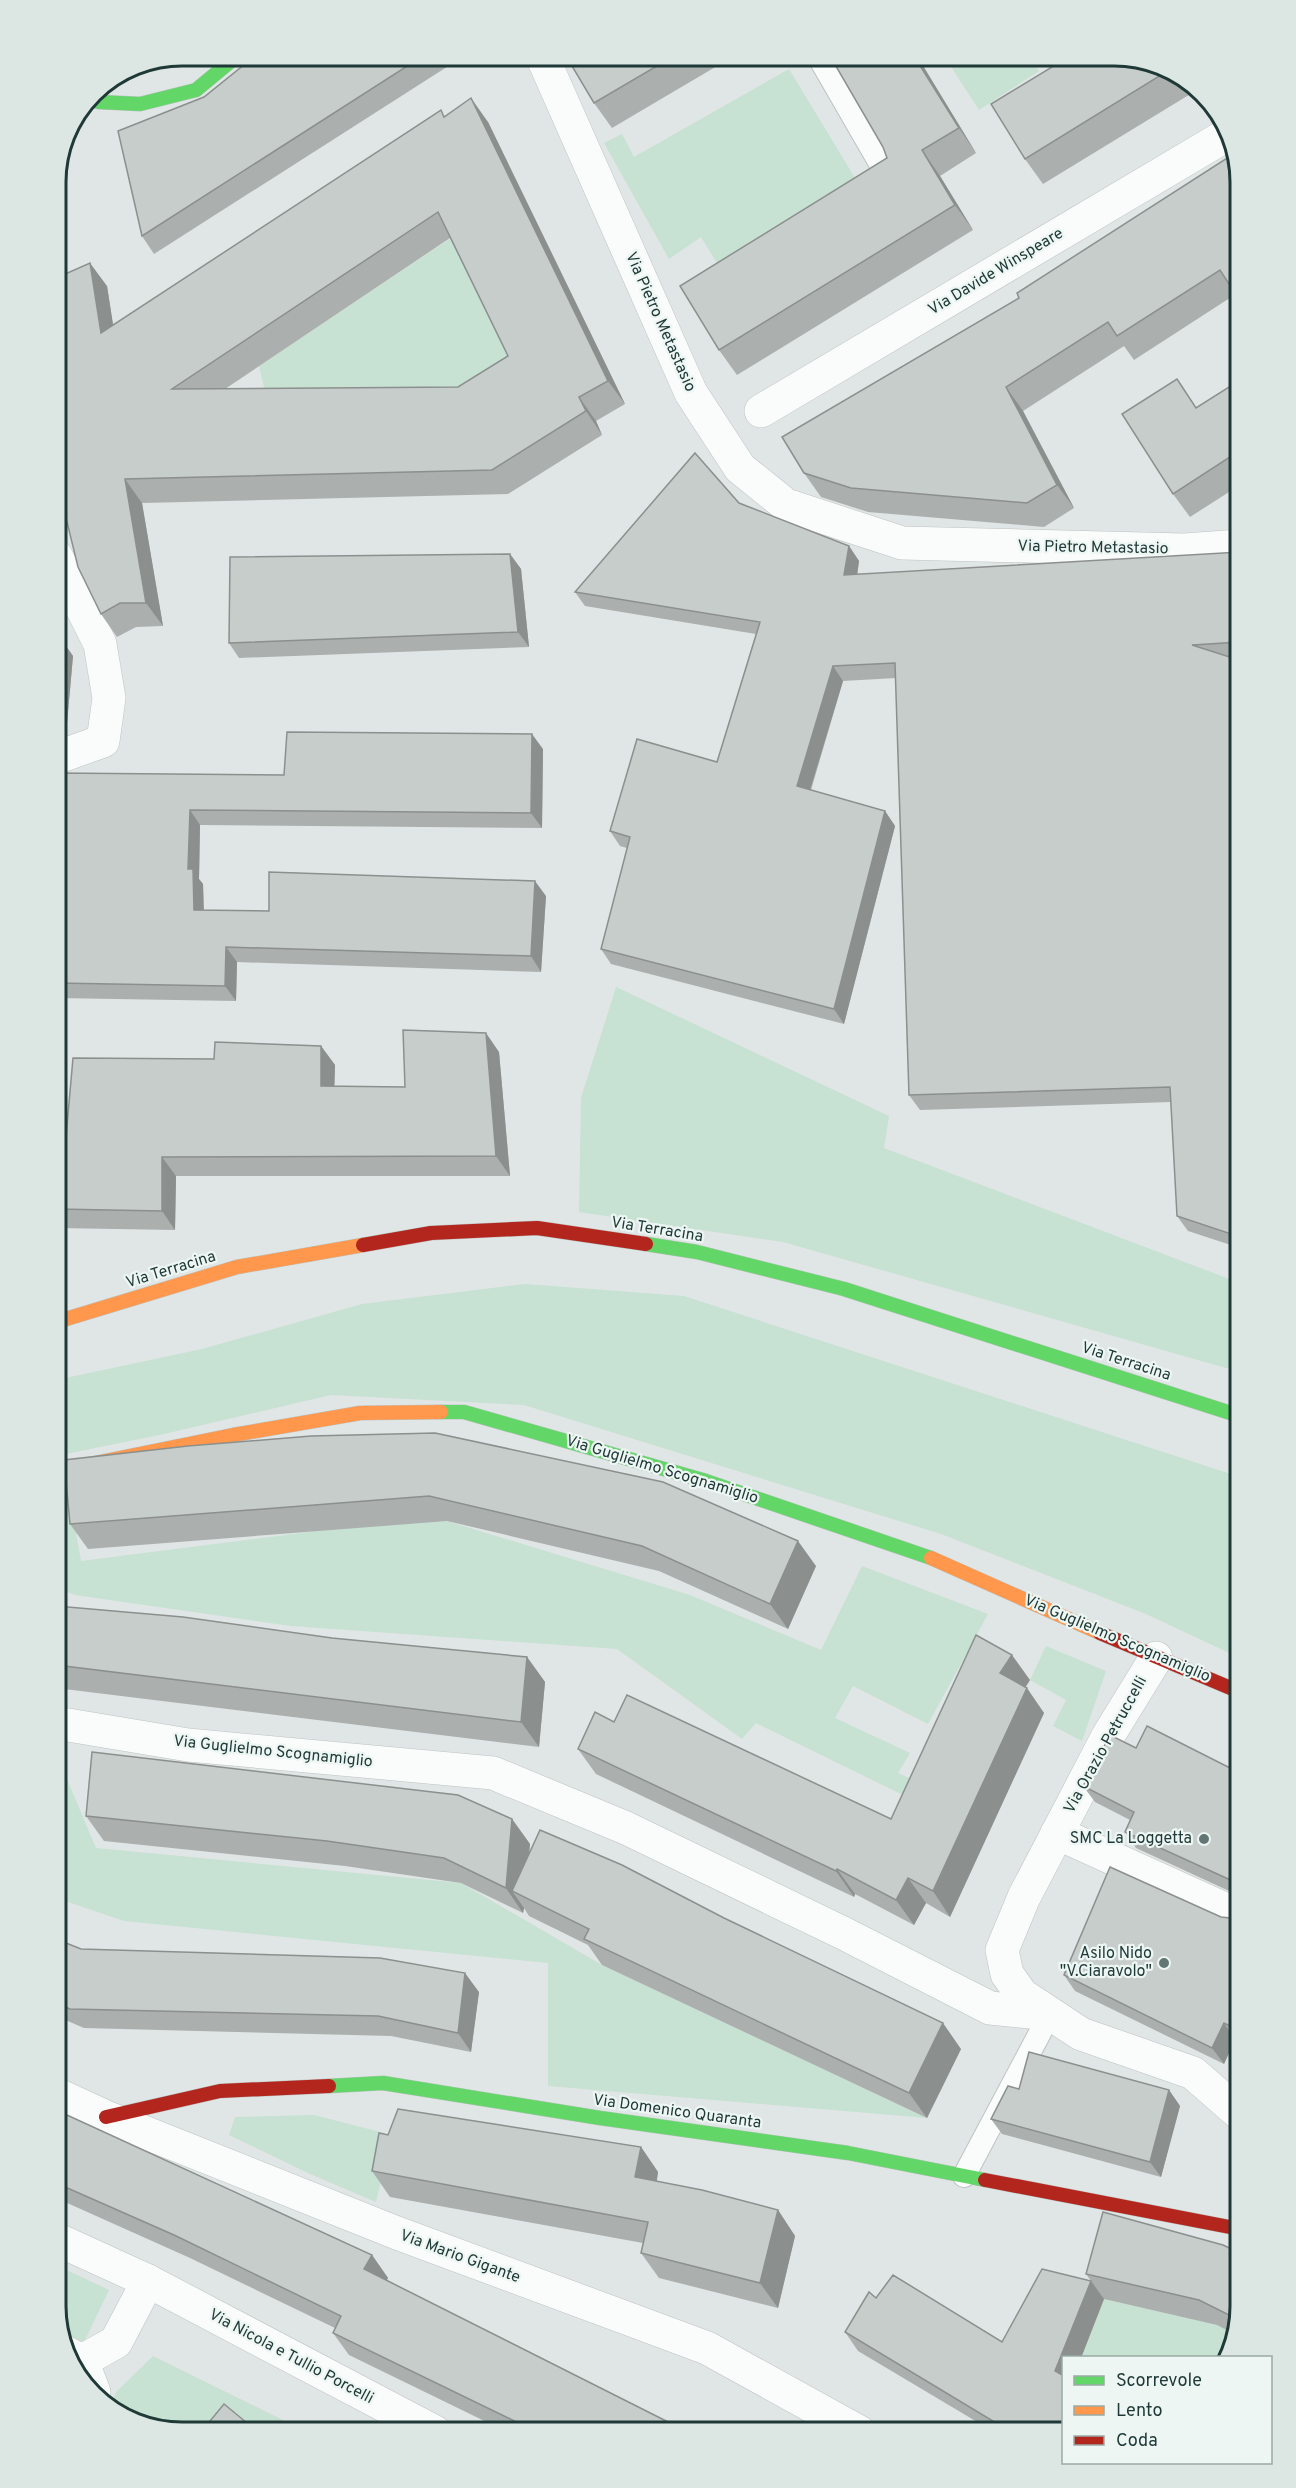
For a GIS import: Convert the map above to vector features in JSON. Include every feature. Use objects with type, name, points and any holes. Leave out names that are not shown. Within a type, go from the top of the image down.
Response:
[{"type":"street","points":[[99,102],[140,104],[196,90],[225,66]]},
{"type":"street","name":"Via Pietro Metastasio","points":[[546,66],[691,393],[740,468],[786,505],[902,543],[1184,550],[1230,547]]},
{"type":"street","name":"Via Davide Winspeare","points":[[761,411],[1221,138]]},
{"type":"street","points":[[66,576],[100,644],[109,698],[103,741],[66,754]]},
{"type":"street","name":"Via Terracina","points":[[66,1319],[237,1267],[431,1233],[537,1228],[697,1252],[844,1289],[1230,1413]]},
{"type":"street","name":"Via Guglielmo Scognamiglio","points":[[66,1469],[233,1435],[360,1413],[464,1412],[706,1481],[930,1558],[1156,1658],[1230,1688]]},
{"type":"street","name":"Via Orazio Petruccelli","points":[[1156,1658],[1108,1736],[1024,1897],[1002,1950],[1007,1974],[1022,1995],[1081,2034],[1193,2073],[1230,2105]]},
{"type":"street","name":"Via Guglielmo Scognamiglio","points":[[66,1725],[188,1745],[493,1773],[626,1828],[843,1933],[990,2008],[1050,2014]]},
{"type":"street","points":[[1057,1833],[1230,1911]]},
{"type":"street","name":"Via Domenico Quaranta","points":[[105,2117],[220,2091],[383,2083],[600,2118],[848,2153],[1230,2227]]},
{"type":"street","name":"Via Mario Gigante","points":[[66,2099],[105,2117],[397,2234],[707,2348],[841,2422]]},
{"type":"street","name":"Via Nicola e Tullio Porcelli","points":[[66,2244],[148,2282],[416,2422]]},
{"type":"street","points":[[78,2356],[104,2351],[116,2342],[148,2282]]},
{"type":"lane","points":[[824,66],[889,178]]},
{"type":"lane","points":[[964,2176],[1050,2014]]},
{"type":"green space","points":[[950,66],[1036,66],[1039,71],[979,110]]},
{"type":"green space","points":[[789,69],[855,178],[717,263],[701,237],[669,259],[604,143],[622,134],[634,157]]},
{"type":"green space","points":[[454,236],[524,380],[270,412],[259,366]]},
{"type":"green space","points":[[616,987],[889,1116],[884,1148],[1230,1279],[1230,1369],[783,1242],[579,1212],[581,1098]]},
{"type":"green space","points":[[525,1284],[684,1296],[1230,1474],[1230,1653],[1146,1614],[941,1534],[524,1405],[331,1395],[66,1454],[66,1378],[202,1349],[362,1304]]},
{"type":"green space","points":[[69,1493],[81,1561],[333,1529],[447,1521],[690,1595],[821,1650],[862,1566],[988,1614],[928,1724],[853,1686],[835,1718],[910,1753],[898,1773],[916,1781],[907,1797],[756,1723],[742,1739],[617,1649],[291,1626],[75,1595],[66,1592],[66,1494]]},
{"type":"green space","points":[[1046,1646],[1106,1671],[1082,1741],[1053,1726],[1066,1700],[1030,1680]]},
{"type":"green space","points":[[66,1777],[96,1848],[461,1883],[602,1965],[927,2118],[548,2086],[548,1963],[124,1921],[66,1901]]},
{"type":"green space","points":[[314,2115],[392,2135],[376,2202],[310,2174],[229,2135],[235,2117]]},
{"type":"green space","points":[[66,2270],[109,2290],[84,2342],[70,2336],[68,2328]]},
{"type":"green space","points":[[1104,2299],[1217,2325],[1227,2330],[1218,2356],[1082,2356]]},
{"type":"green space","points":[[153,2356],[287,2422],[160,2420],[124,2406],[113,2399],[116,2392]]},
{"type":"building","points":[[243,66],[407,66],[142,236],[118,131],[204,97]]},
{"type":"building","points":[[572,66],[657,66],[594,103]]},
{"type":"building","points":[[836,66],[920,66],[959,128],[922,150],[955,205],[719,350],[680,286],[887,158],[883,147]]},
{"type":"building","points":[[1054,66],[1121,66],[1144,70],[1160,76],[1025,159],[991,104]]},
{"type":"building","points":[[471,98],[608,381],[579,397],[586,411],[492,470],[125,479],[146,603],[120,603],[101,614],[78,567],[66,518],[66,274],[90,263],[101,333],[441,110],[444,117]],"holes":[[[438,212],[508,356],[458,387],[172,389]]]},
{"type":"building","points":[[1227,158],[1230,175],[1230,286],[1220,270],[1117,336],[1108,322],[1006,387],[1057,485],[1027,503],[851,488],[804,473],[782,437],[1019,298],[1017,293]]},
{"type":"building","points":[[1177,379],[1196,408],[1230,386],[1230,457],[1173,494],[1122,414]]},
{"type":"building","points":[[695,453],[739,503],[849,546],[844,575],[1230,553],[1230,643],[1192,645],[1230,657],[1230,1234],[1177,1216],[1170,1087],[909,1095],[895,663],[833,666],[797,786],[885,811],[834,1009],[601,949],[630,837],[610,831],[637,739],[717,762],[760,622],[575,592]]},
{"type":"building","points":[[510,554],[518,632],[229,643],[230,557]]},
{"type":"building","points":[[287,732],[532,734],[531,813],[190,810],[188,869],[193,869],[194,910],[269,911],[269,872],[535,881],[531,956],[226,947],[225,986],[66,983],[66,773],[284,775]]},
{"type":"building","points":[[403,1030],[486,1033],[496,1156],[162,1157],[162,1211],[66,1209],[66,1137],[73,1058],[214,1059],[215,1042],[321,1046],[321,1086],[405,1087]]},
{"type":"building","points":[[435,1433],[663,1482],[798,1541],[770,1604],[642,1546],[429,1496],[70,1524],[66,1460],[188,1446],[311,1436]]},
{"type":"building","points":[[66,1607],[183,1617],[332,1638],[527,1657],[521,1722],[66,1666]]},
{"type":"building","points":[[976,1635],[1012,1655],[1000,1673],[1027,1688],[933,1891],[908,1878],[896,1900],[837,1869],[836,1871],[578,1749],[595,1712],[614,1722],[627,1695],[891,1819]]},
{"type":"building","name":"SMC La Loggetta","points":[[1147,1726],[1230,1768],[1230,1880],[1125,1832],[1134,1812],[1083,1786],[1110,1735],[1136,1748]]},
{"type":"building","points":[[92,1752],[458,1795],[512,1819],[506,1888],[444,1858],[327,1841],[86,1816]]},
{"type":"building","points":[[540,1830],[622,1865],[724,1918],[943,2023],[909,2093],[584,1939],[589,1929],[512,1891]]},
{"type":"building","name":"Asilo Nido \"V.Ciaravolo\"","points":[[1110,1867],[1221,1917],[1230,1918],[1230,2026],[1224,2023],[1212,2048],[1064,1975]]},
{"type":"building","points":[[66,1943],[81,1949],[380,1958],[465,1973],[458,2033],[378,2016],[66,2007]]},
{"type":"building","points":[[1029,2052],[1169,2090],[1150,2162],[991,2119],[1008,2086],[1019,2089]]},
{"type":"building","points":[[398,2109],[641,2147],[635,2177],[702,2190],[778,2210],[760,2283],[641,2253],[648,2222],[372,2171],[379,2133],[388,2135]]},
{"type":"building","points":[[66,2115],[372,2255],[364,2269],[668,2422],[516,2422],[333,2333],[341,2316],[174,2235],[66,2187]]},
{"type":"building","points":[[1103,2212],[1223,2245],[1230,2248],[1229,2315],[1199,2300],[1086,2274]]},
{"type":"building","points":[[1042,2269],[1091,2281],[1055,2371],[1062,2375],[1062,2422],[994,2422],[845,2332],[869,2292],[876,2298],[893,2275],[1002,2342]]},
{"type":"building","points":[[224,2404],[246,2422],[209,2422]]},
{"type":"traffic: fast","points":[[99,102],[140,104],[196,90],[225,66]]},
{"type":"traffic: fast","points":[[646,1244],[697,1252],[844,1289],[1230,1413]]},
{"type":"traffic: fast","points":[[441,1412],[464,1412],[706,1481],[931,1558]]},
{"type":"traffic: fast","points":[[329,2086],[383,2083],[600,2118],[848,2153],[985,2180]]},
{"type":"traffic: slow","points":[[66,1319],[237,1267],[363,1245]]},
{"type":"traffic: slow","points":[[66,1469],[233,1435],[360,1413],[441,1412]]},
{"type":"traffic: slow","points":[[931,1558],[1100,1633]]},
{"type":"traffic: jam","points":[[363,1245],[431,1233],[537,1228],[646,1244]]},
{"type":"traffic: jam","points":[[1100,1633],[1230,1688]]},
{"type":"traffic: jam","points":[[106,2117],[220,2091],[329,2086]]},
{"type":"traffic: jam","points":[[985,2180],[1230,2227]]},
{"type":"place","name":"SMC La Loggetta","points":[[1204,1839]]},
{"type":"place","name":"Asilo Nido \"V.Ciaravolo\"","points":[[1164,1963]]}]
